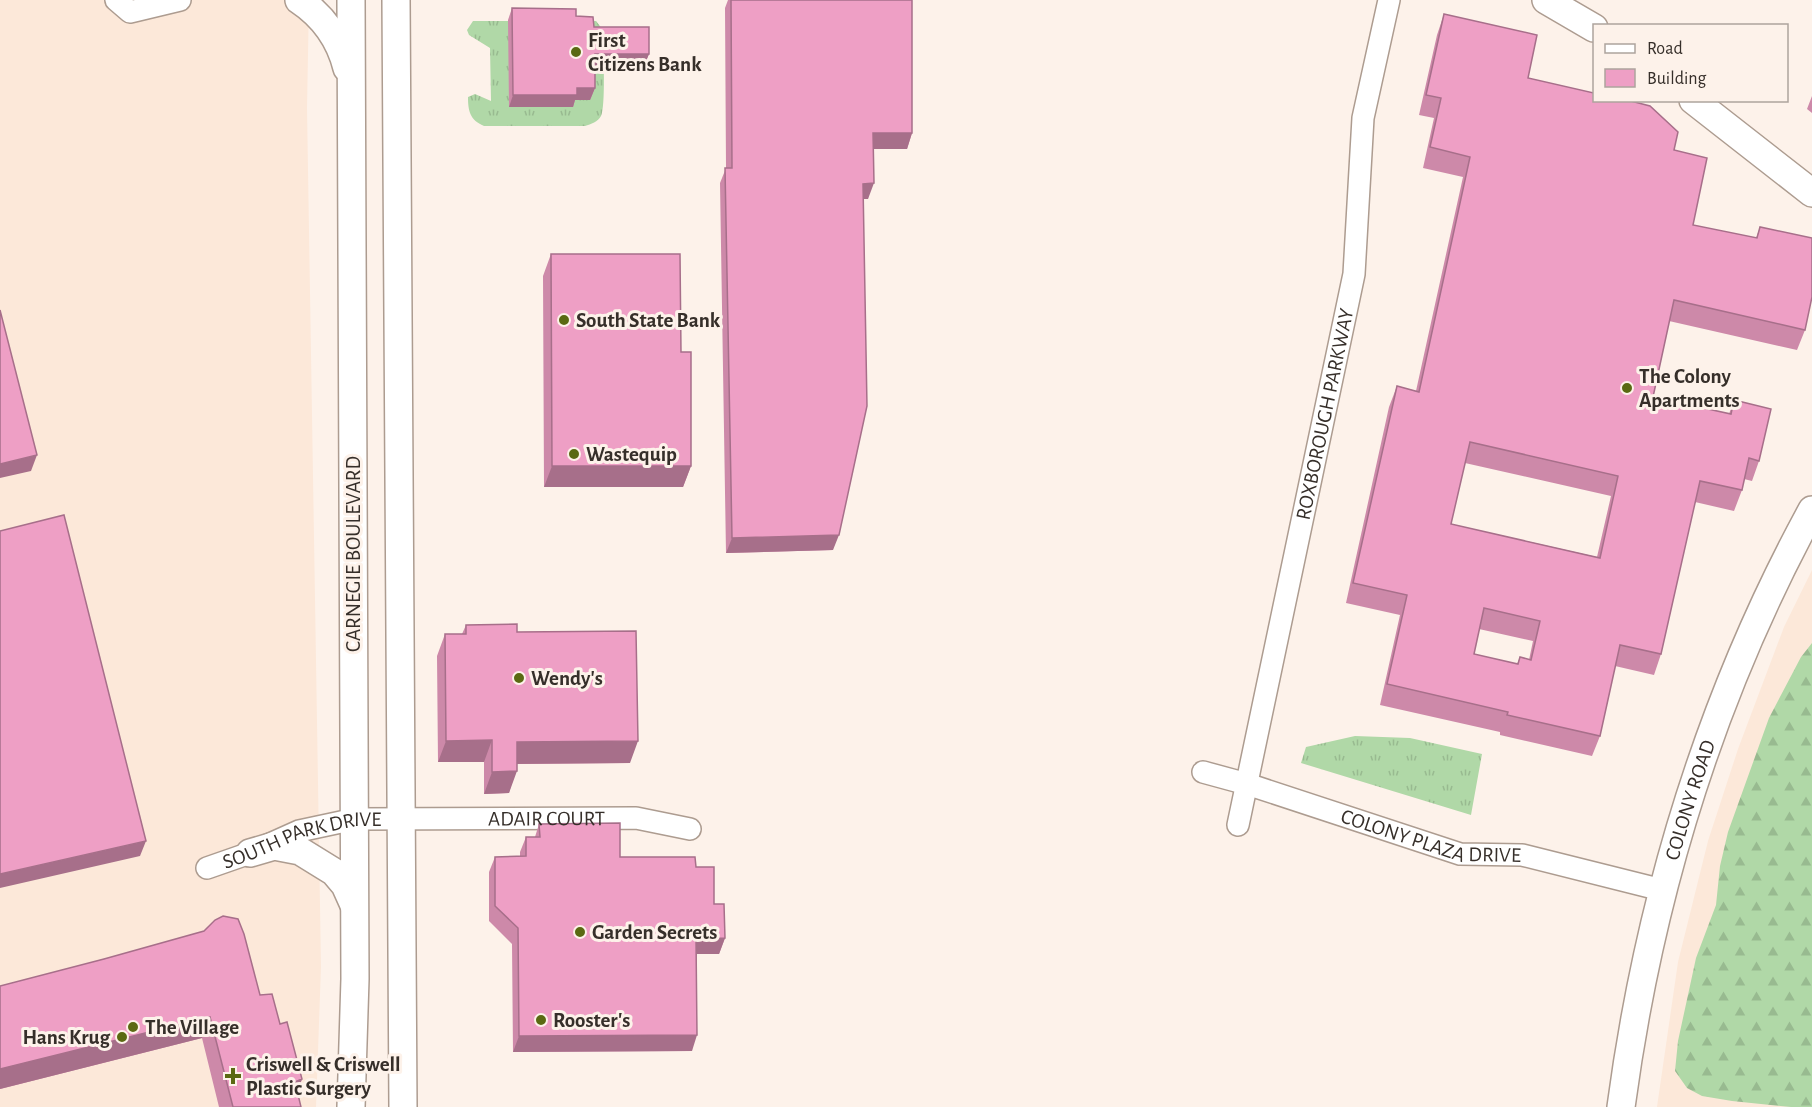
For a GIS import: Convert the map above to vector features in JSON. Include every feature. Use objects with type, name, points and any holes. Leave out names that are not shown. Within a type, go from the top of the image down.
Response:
[{"type":"street","points":[[116,0],[130,12],[180,0]]},
{"type":"street","points":[[298,0],[316,14],[336,39],[351,87]]},
{"type":"street","name":"CARNEGIE BOULEVARD","points":[[351,0],[355,819],[355,979],[351,1107]]},
{"type":"street","points":[[396,0],[403,1107]]},
{"type":"street","name":"ROXBOROUGH PARKWAY","points":[[1238,825],[1354,274],[1363,118],[1389,0]]},
{"type":"street","points":[[1546,0],[1593,27]]},
{"type":"street","points":[[1696,102],[1812,194]]},
{"type":"street","name":"COLONY ROAD","points":[[1621,1107],[1662,890],[1691,792],[1740,658],[1812,510]]},
{"type":"street","name":"COLONY PLAZA DRIVE","points":[[1203,772],[1247,784],[1460,854],[1522,855],[1662,890]]},
{"type":"street","name":"SOUTH PARK DRIVE","points":[[207,868],[250,853],[298,831],[355,819],[401,818]]},
{"type":"street","name":"ADAIR COURT","points":[[401,818],[636,818],[690,830]]},
{"type":"street","points":[[250,853],[274,846],[307,855],[324,865],[339,878],[348,891],[355,908]]},
{"type":"shaded area","points":[[0,0],[309,0],[307,108],[321,967],[316,1107],[0,1107]]},
{"type":"shaded area","points":[[1812,570],[1812,1107],[1657,1107],[1678,962],[1708,841],[1738,749],[1784,627]]},
{"type":"green space","points":[[473,21],[596,21],[603,30],[603,110],[600,118],[585,126],[484,126],[476,121],[469,111],[468,97],[475,94],[491,101],[490,48],[469,35],[467,30]]},
{"type":"green space","points":[[1812,643],[1812,1107],[1791,1107],[1702,1096],[1687,1088],[1675,1071],[1678,1041],[1696,958],[1716,905],[1720,866],[1728,832],[1769,718],[1801,657]]},
{"type":"green space","points":[[1355,736],[1410,738],[1482,754],[1471,815],[1301,763],[1306,747]]},
{"type":"building","points":[[731,0],[912,0],[912,133],[873,133],[874,183],[863,184],[867,406],[839,535],[732,538],[725,168],[732,168]]},
{"type":"building","name":"First Citizens Bank","points":[[512,8],[576,9],[576,16],[593,17],[594,27],[649,27],[649,54],[595,54],[595,88],[577,88],[577,95],[513,95]]},
{"type":"building","name":"The Colony Apartments","points":[[1444,14],[1537,35],[1528,78],[1593,93],[1593,102],[1635,102],[1650,106],[1678,132],[1674,150],[1707,158],[1693,225],[1757,238],[1760,227],[1812,238],[1812,297],[1805,330],[1674,300],[1653,397],[1731,414],[1734,400],[1771,409],[1759,461],[1749,458],[1742,490],[1700,481],[1661,654],[1620,645],[1600,736],[1387,684],[1407,595],[1353,583],[1397,386],[1419,392],[1470,157],[1430,147],[1441,98],[1426,95]],"holes":[[[1470,442],[1618,476],[1600,558],[1451,524]],[[1484,608],[1540,621],[1531,660],[1520,657],[1518,664],[1474,654]]]},
{"type":"building","points":[[551,254],[680,254],[681,352],[691,352],[691,466],[552,466]]},
{"type":"building","points":[[0,310],[37,455],[0,464]]},
{"type":"building","points":[[64,515],[146,841],[0,874],[0,531]]},
{"type":"building","points":[[517,624],[517,632],[636,631],[638,741],[517,742],[517,771],[492,772],[492,740],[446,741],[445,634],[466,634],[466,625]]},
{"type":"building","points":[[620,823],[620,857],[695,857],[696,867],[714,867],[714,904],[724,904],[725,938],[696,939],[697,1035],[519,1036],[518,928],[495,906],[495,857],[526,856],[526,837],[540,837],[539,824]]},
{"type":"building","name":"The Village","points":[[223,916],[238,919],[260,995],[272,994],[280,1024],[287,1022],[302,1079],[295,1082],[301,1107],[233,1107],[210,1017],[0,1069],[0,986],[204,931],[215,920]]},
{"type":"place","name":"First Citizens Bank","points":[[576,52]]},
{"type":"place","name":"South State Bank","points":[[564,320]]},
{"type":"place","name":"The Colony Apartments","points":[[1627,388]]},
{"type":"place","name":"Wastequip","points":[[574,454]]},
{"type":"place","name":"Wendy's","points":[[519,678]]},
{"type":"place","name":"Garden Secrets","points":[[580,932]]},
{"type":"place","name":"Rooster's","points":[[541,1020]]},
{"type":"place","name":"The Village","points":[[133,1027]]},
{"type":"place","name":"Hans Krug","points":[[122,1037]]},
{"type":"place","name":"Criswell & Criswell Plastic Surgery","points":[[233,1076]]}]
